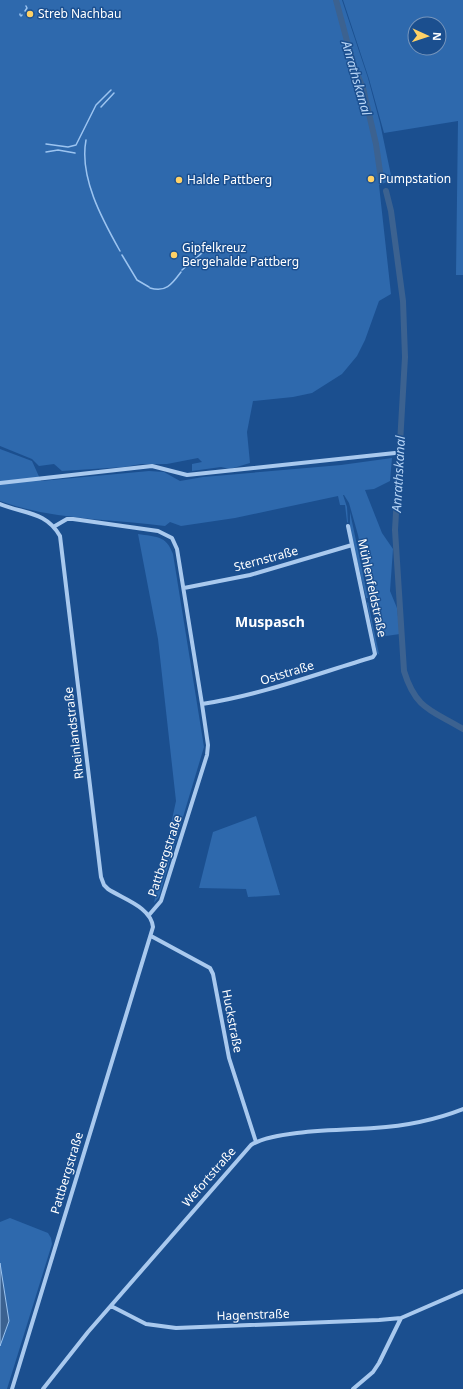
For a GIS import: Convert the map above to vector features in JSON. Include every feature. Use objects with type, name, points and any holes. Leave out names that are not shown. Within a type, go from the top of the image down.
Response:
[{"type":"street","points":[[0,483],[152,466],[188,474],[395,453]]},
{"type":"street","points":[[0,504],[38,516],[48,520],[55,526]]},
{"type":"street","name":"Pattbergstraße","points":[[12,1389],[60,1227],[151,936],[152,923],[149,915],[162,901],[207,755],[208,745],[176,544],[165,533],[149,529],[73,519],[67,519],[55,526]]},
{"type":"street","name":"Rheinlandstraße","points":[[55,526],[61,543],[101,878],[104,885],[108,889],[149,915]]},
{"type":"street","name":"Mühlenfeldstraße","points":[[348,526],[375,654]]},
{"type":"street","name":"Sternstraße","points":[[184,588],[250,575],[352,545]]},
{"type":"street","name":"Oststraße","points":[[202,704],[258,693],[373,656],[375,654]]},
{"type":"street","name":"Huckstraße","points":[[151,936],[210,968],[213,974],[229,1058],[256,1142]]},
{"type":"street","points":[[256,1142],[303,1133],[405,1125],[463,1109]]},
{"type":"street","name":"Wefortstraße","points":[[43,1389],[117,1297],[225,1174],[256,1142]]},
{"type":"street","name":"Hagenstraße","points":[[111,1306],[146,1324],[176,1328],[379,1320],[401,1318],[463,1291]]},
{"type":"street","points":[[353,1389],[373,1372],[401,1318]]},
{"type":"shaded area","points":[[0,0],[342,0],[368,78],[380,123],[392,180],[379,185],[391,294],[379,301],[365,340],[357,356],[342,374],[312,393],[293,397],[253,401],[247,432],[250,463],[230,469],[221,467],[192,471],[192,464],[202,462],[198,458],[167,464],[141,464],[124,467],[62,471],[54,464],[39,466],[32,459],[0,446]]},
{"type":"shaded area","points":[[343,0],[463,0],[463,275],[456,275],[458,121],[384,133],[369,79]]},
{"type":"shaded area","points":[[0,449],[32,461],[41,481],[149,471],[164,472],[180,481],[203,477],[341,465],[392,458],[390,481],[374,489],[365,490],[382,533],[393,549],[390,591],[397,608],[400,634],[379,637],[358,535],[349,503],[344,495],[347,507],[348,523],[345,505],[340,505],[338,496],[235,518],[181,526],[170,522],[165,526],[82,518],[40,512],[0,501]]},
{"type":"shaded area","points":[[350,512],[368,598],[366,598],[350,531]]},
{"type":"shaded area","points":[[138,534],[164,540],[173,554],[204,747],[159,897],[154,903],[176,801],[158,639]]},
{"type":"shaded area","points":[[368,602],[379,654],[380,655],[377,653]]},
{"type":"shaded area","points":[[256,816],[280,895],[248,897],[246,889],[199,888],[213,832]]},
{"type":"shaded area","points":[[10,1218],[48,1233],[52,1244],[7,1389],[0,1389],[0,1346],[9,1321],[0,1263],[0,1222]]},
{"type":"shaded area","points":[[0,1263],[9,1321],[0,1346]]},
{"type":"waterway","name":"Anrathskanal","points":[[336,0],[354,67],[363,88],[376,144],[381,179]]},
{"type":"waterway","points":[[25,11],[27,8],[26,6]]},
{"type":"waterway","points":[[46,144],[68,147],[76,145],[96,105],[111,90]]},
{"type":"waterway","points":[[101,107],[114,93]]},
{"type":"waterway","points":[[86,140],[85,154],[89,183],[99,212],[120,251]]},
{"type":"waterway","points":[[46,152],[58,150],[75,153]]},
{"type":"waterway","name":"Anrathskanal","points":[[386,191],[391,211],[403,301],[405,357],[395,530],[404,671],[414,694],[426,708],[463,729]]},
{"type":"waterway","points":[[182,270],[209,247]]},
{"type":"waterway","points":[[122,255],[137,280],[149,287]]},
{"type":"waterway","points":[[150,288],[160,289],[168,286],[181,272]]},
{"type":"place","name":"Streb Nachbau","points":[[30,14]]},
{"type":"place","name":"Pumpstation","points":[[371,179]]},
{"type":"place","name":"Halde Pattberg","points":[[179,180]]},
{"type":"place","name":"Gipfelkreuz Bergehalde Pattberg","points":[[174,255]]},
{"type":"district","name":"Muspasch","points":[[270,622]]}]
